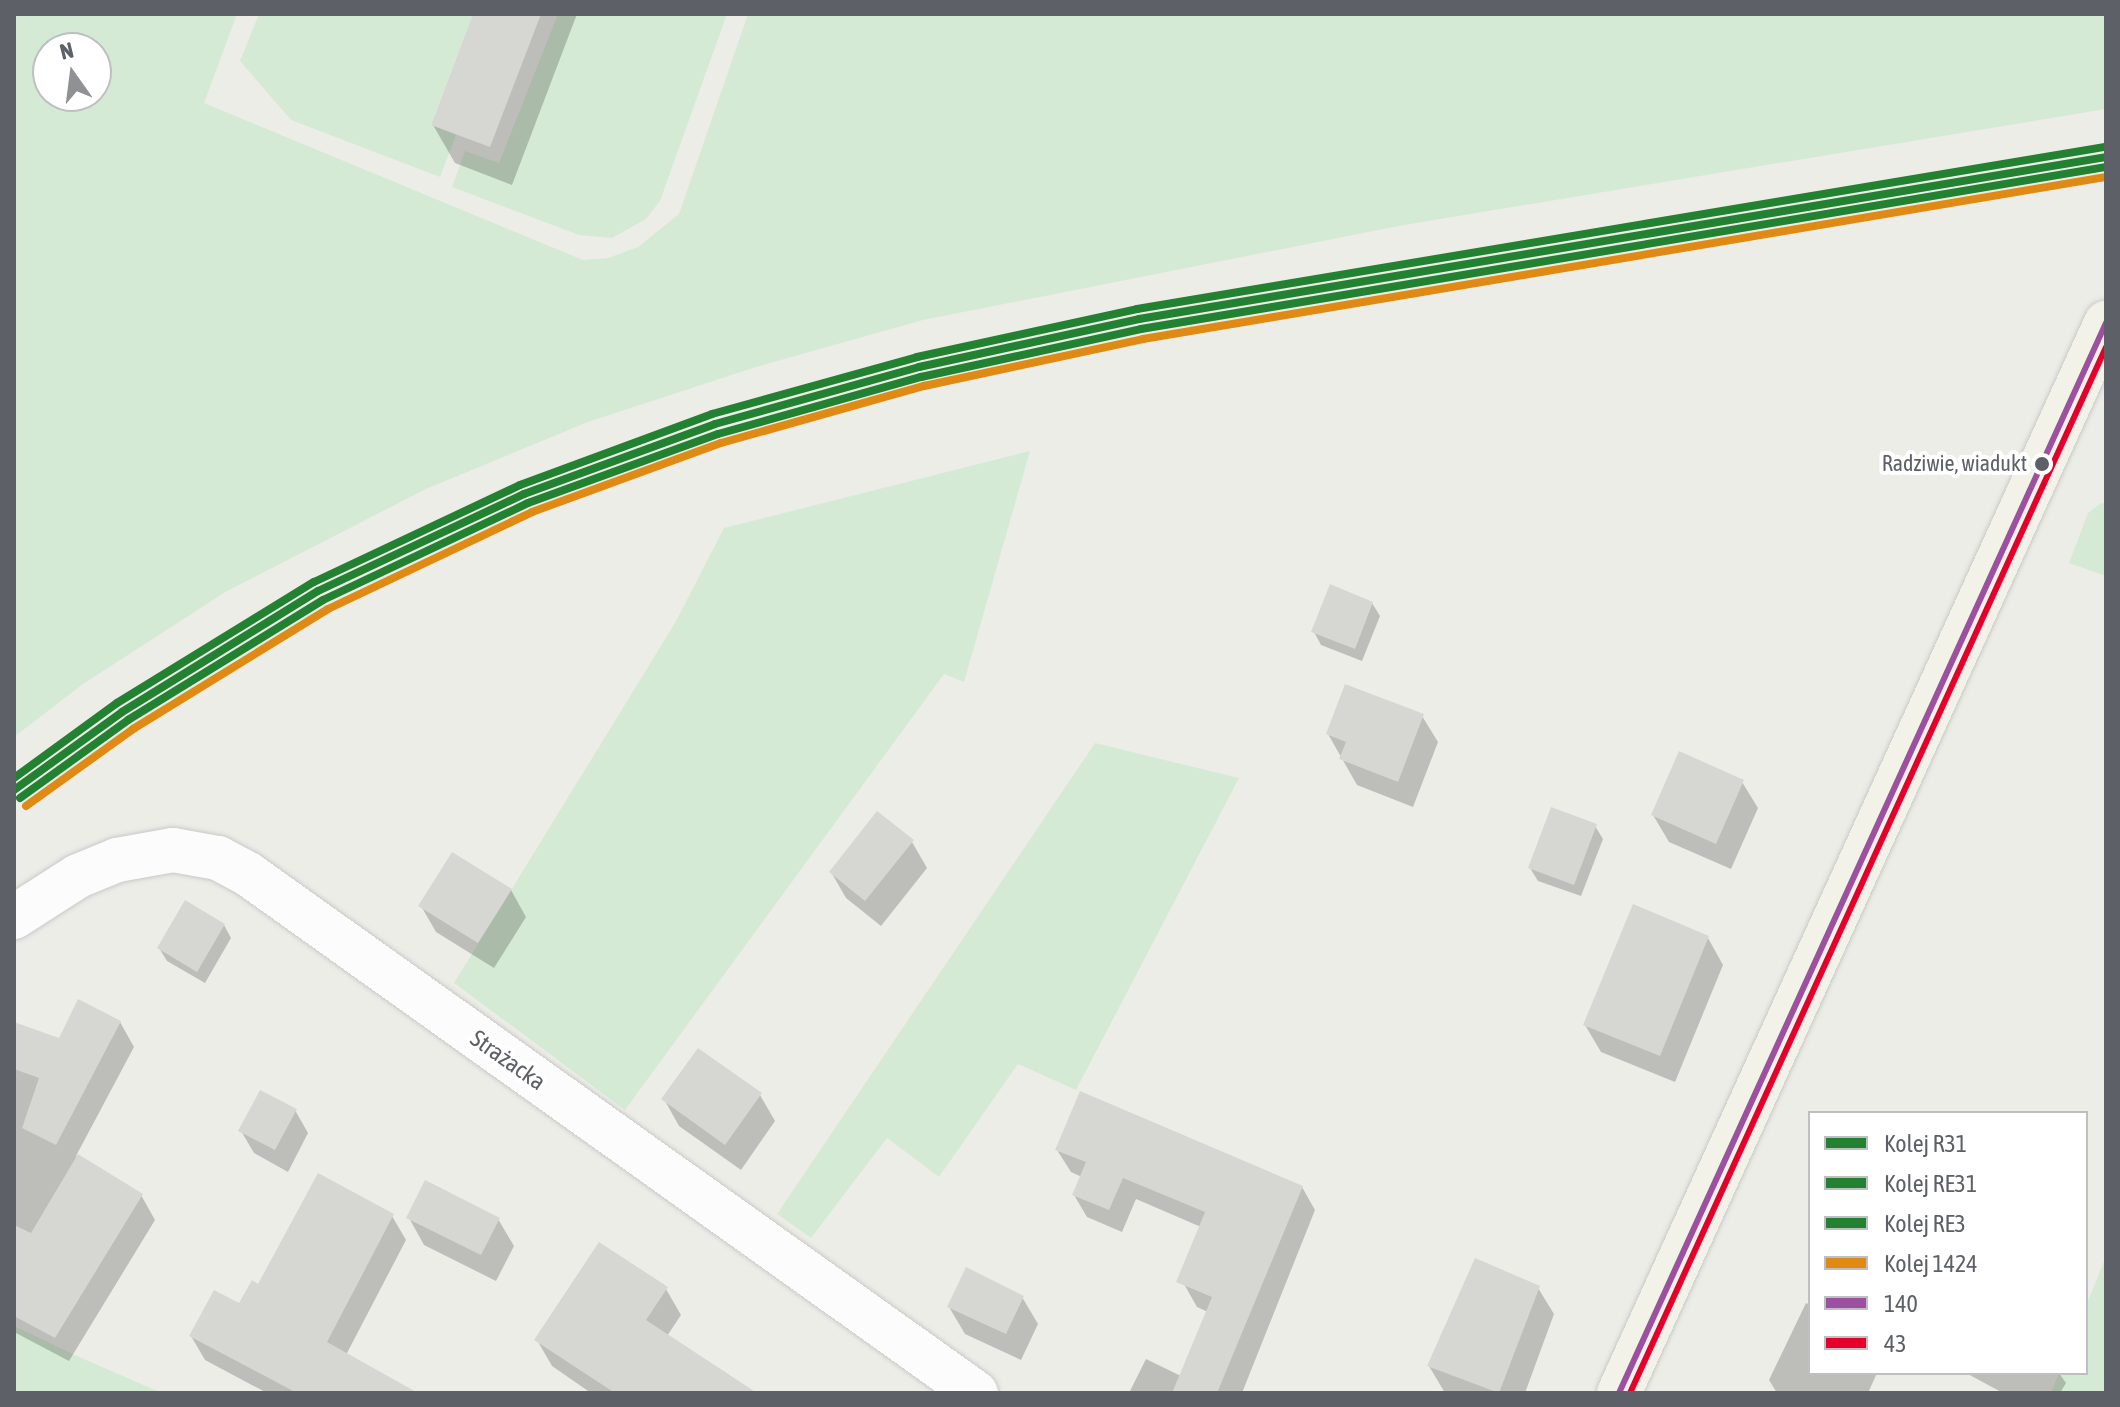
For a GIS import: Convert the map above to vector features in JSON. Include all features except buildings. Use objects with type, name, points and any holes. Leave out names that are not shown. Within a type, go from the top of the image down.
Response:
[{"type":"main road","points":[[1619,1393],[2106,323]]},
{"type":"street","name":"Strażacka","points":[[14,917],[78,876],[117,860],[173,850],[218,858],[248,874],[976,1393]]},
{"type":"green space","points":[[14,14],[237,14],[204,103],[583,260],[608,258],[638,247],[679,214],[748,14],[2106,14],[2106,109],[1404,225],[923,320],[756,367],[588,422],[426,489],[227,591],[83,684],[14,737]]},
{"type":"green space","points":[[259,14],[473,14],[431,124],[456,135],[440,177],[291,120],[240,61]]},
{"type":"green space","points":[[558,14],[727,14],[660,201],[646,219],[612,238],[579,235],[452,187],[465,151],[499,163]]},
{"type":"green space","points":[[1030,451],[964,682],[944,674],[625,1110],[454,983],[675,623],[724,528]]},
{"type":"green space","points":[[2101,503],[2106,504],[2106,576],[2069,563],[2088,513]]},
{"type":"green space","points":[[1095,743],[1239,778],[1076,1090],[1018,1064],[939,1177],[887,1138],[811,1238],[777,1214]]},
{"type":"green space","points":[[2106,1256],[2106,1393],[2051,1393],[2058,1375],[2088,1375],[2088,1301]]},
{"type":"green space","points":[[14,1326],[77,1356],[162,1393],[14,1393]]},
{"type":"rail line","name":"RE3","points":[[14,778],[117,703],[314,582],[520,485],[712,414],[917,357],[1137,309],[2104,147]]},
{"type":"rail line","name":"R31","points":[[14,790],[122,712],[318,591],[524,494],[715,424],[919,367],[1139,319],[2106,157]]},
{"type":"rail line","name":"RE31","points":[[20,798],[128,720],[323,600],[528,503],[718,434],[921,377],[1141,329],[2106,167]]},
{"type":"rail line","name":"1424","points":[[26,806],[133,729],[328,609],[532,512],[721,443],[924,386],[1143,339],[2106,177]]},
{"type":"transit line","name":"140","points":[[1619,1393],[2106,323]]},
{"type":"transit line","name":"43","points":[[1630,1393],[2106,347]]},
{"type":"place","name":"Radziwie, wiadukt","points":[[2042,464]]}]
